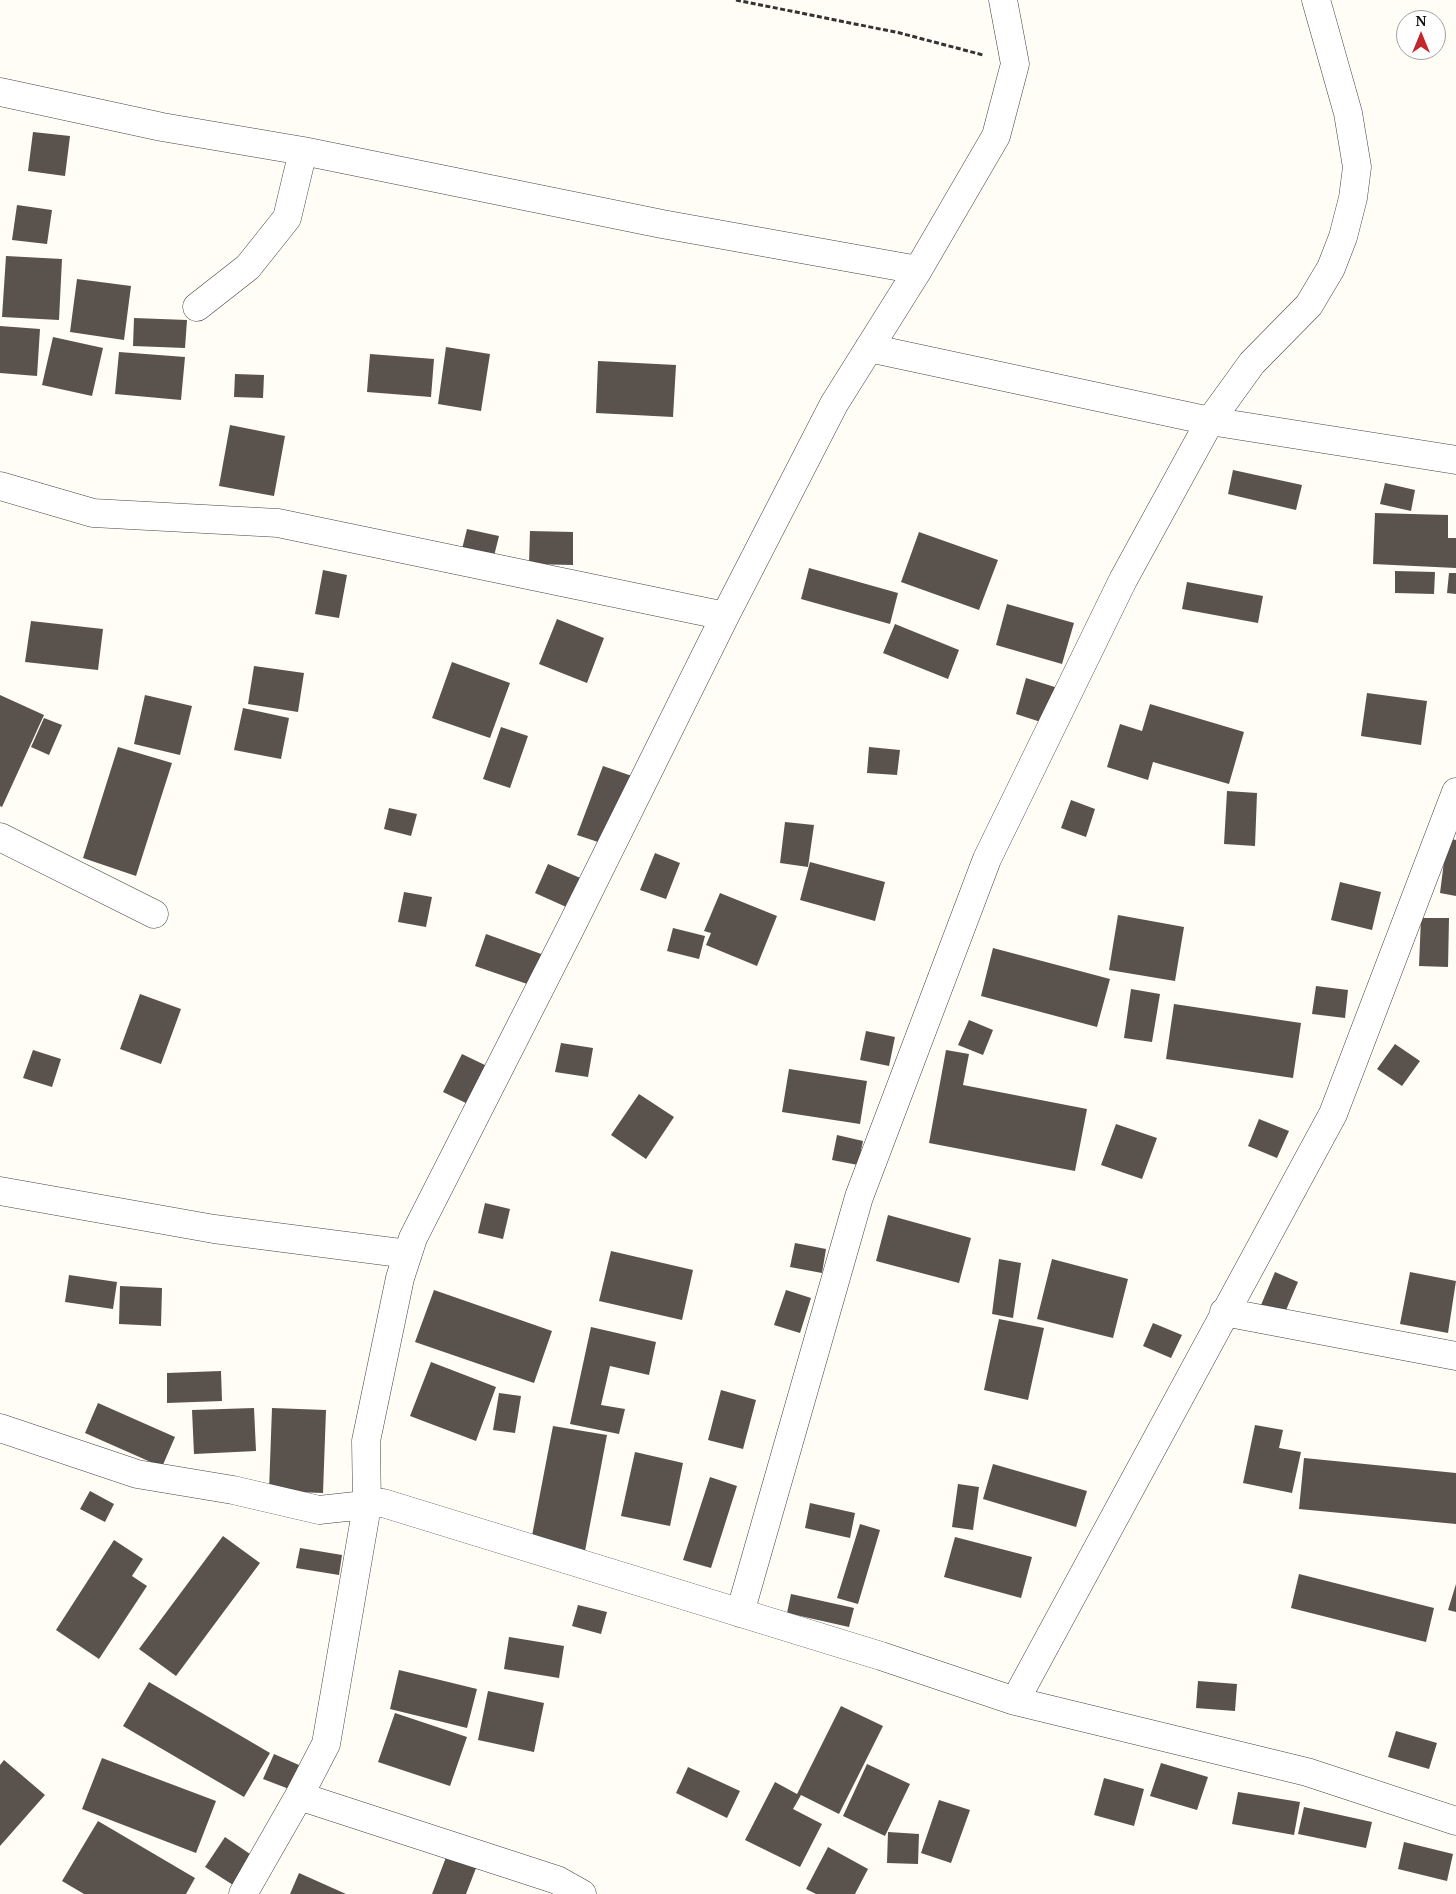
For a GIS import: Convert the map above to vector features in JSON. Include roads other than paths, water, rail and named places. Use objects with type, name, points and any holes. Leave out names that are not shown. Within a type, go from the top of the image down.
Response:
[{"type":"street","points":[[243,1894],[300,1796],[326,1744],[368,1506],[366,1441],[400,1278],[413,1238],[571,927],[725,616],[834,404],[918,270],[996,136],[1015,64],[1003,0]]},
{"type":"street","points":[[740,1613],[859,1197],[987,859],[1123,580],[1210,420],[1252,363],[1308,305],[1331,268],[1353,198],[1356,167],[1348,113],[1316,0]]},
{"type":"street","points":[[0,92],[162,127],[303,152],[662,224],[918,270]]},
{"type":"street","points":[[197,307],[248,267],[286,218],[303,152]]},
{"type":"street","points":[[869,348],[1210,420],[1456,460]]},
{"type":"street","points":[[0,486],[93,513],[278,523],[725,616]]},
{"type":"street","points":[[1015,1700],[1333,1114],[1456,792]]},
{"type":"street","points":[[0,837],[154,914]]},
{"type":"street","points":[[0,1191],[214,1229],[408,1254]]},
{"type":"street","points":[[1224,1312],[1456,1356]]},
{"type":"street","points":[[0,1428],[136,1474],[233,1490],[319,1510],[383,1503],[881,1656],[1015,1700],[1308,1772],[1456,1821]]},
{"type":"street","points":[[300,1796],[557,1880],[582,1894]]}]
